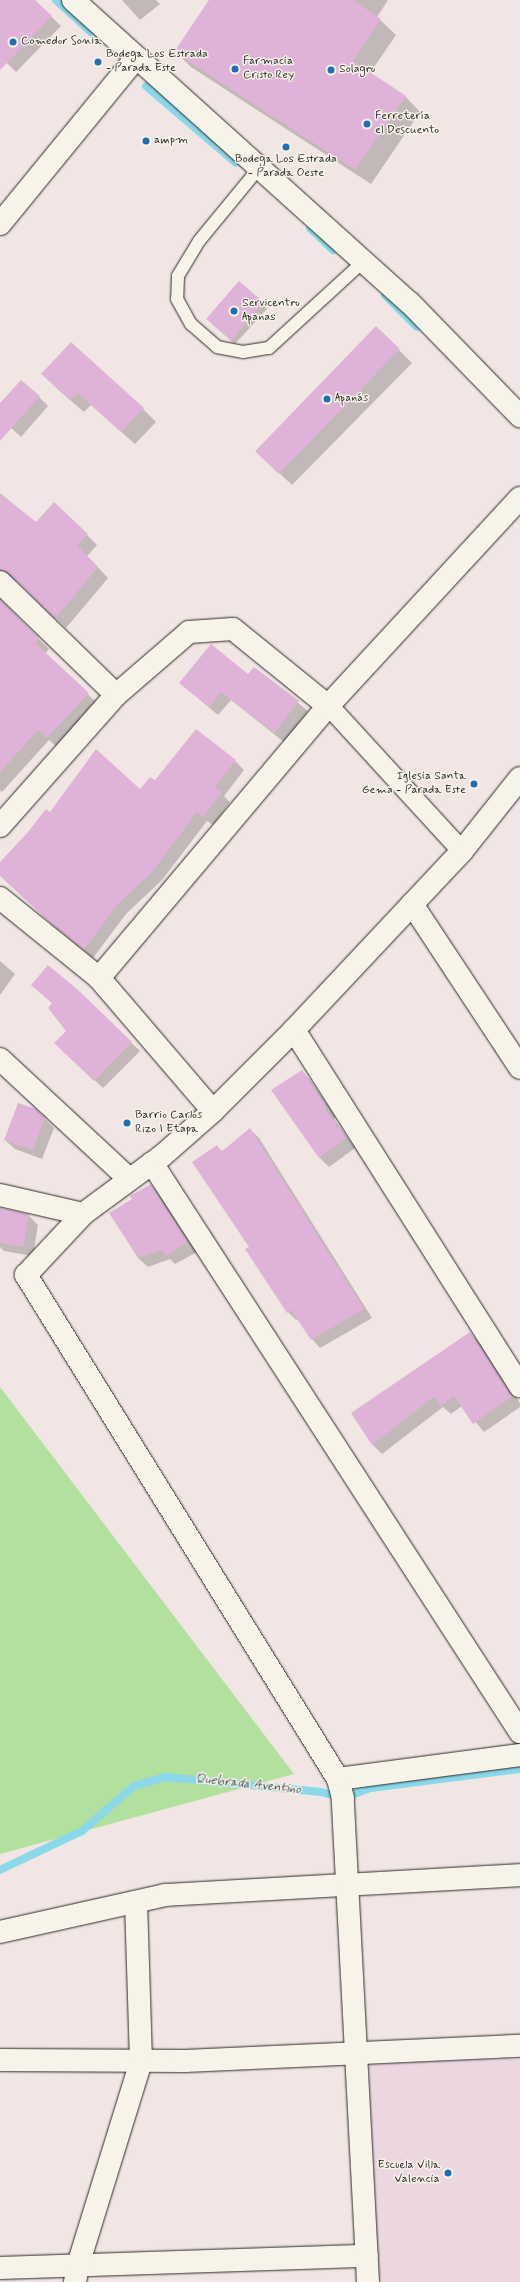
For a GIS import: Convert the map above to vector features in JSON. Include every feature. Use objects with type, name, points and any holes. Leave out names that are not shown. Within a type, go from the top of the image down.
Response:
[{"type":"street","points":[[73,0],[410,303],[520,416]]},
{"type":"street","points":[[0,224],[136,58]]},
{"type":"street","points":[[99,978],[328,706],[520,498]]},
{"type":"street","points":[[0,582],[116,695]]},
{"type":"street","points":[[3,816],[116,695],[189,632],[233,629],[328,706],[462,851]]},
{"type":"street","points":[[368,2282],[343,1798],[338,1779],[26,1275],[83,1214],[152,1163],[213,1110],[294,1030],[462,851],[520,778]]},
{"type":"street","points":[[0,898],[99,978],[213,1110]]},
{"type":"street","points":[[412,904],[520,1068]]},
{"type":"street","points":[[294,1030],[520,1386]]},
{"type":"street","points":[[0,1059],[130,1179]]},
{"type":"street","points":[[152,1163],[520,1732]]},
{"type":"street","points":[[0,1195],[83,1214]]},
{"type":"street","points":[[338,1779],[520,1755]]},
{"type":"street","points":[[0,1932],[165,1895],[520,1875]]},
{"type":"street","points":[[77,2274],[141,2061],[136,1902]]},
{"type":"street","points":[[0,2060],[141,2061],[520,2046]]},
{"type":"street","points":[[0,2268],[77,2274],[367,2256]]},
{"type":"lane","points":[[259,168],[199,241],[178,276],[177,299],[192,324],[217,347],[242,352],[269,348],[363,262]]},
{"type":"shaded area","name":"Escuela Villa Valencia","points":[[369,2059],[520,2059],[520,2282],[369,2282]]},
{"type":"green space","points":[[0,1387],[294,1774],[0,1854]]},
{"type":"building","name":"Comedor Sonia","points":[[0,0],[35,0],[52,16],[0,70]]},
{"type":"building","points":[[209,0],[353,0],[381,19],[353,61],[406,96],[355,170],[174,52]]},
{"type":"building","name":"Servicentro Apanas","points":[[239,281],[264,303],[231,340],[206,319]]},
{"type":"building","name":"Apanás","points":[[376,326],[400,349],[279,474],[255,451]]},
{"type":"building","points":[[71,342],[144,408],[121,432],[78,393],[70,400],[41,374]]},
{"type":"building","points":[[21,380],[40,396],[0,441],[0,403]]},
{"type":"building","points":[[0,493],[36,522],[54,502],[88,534],[77,545],[98,567],[55,619],[9,573],[0,570]]},
{"type":"building","points":[[0,599],[39,638],[35,643],[89,693],[47,738],[38,730],[0,772]]},
{"type":"building","points":[[211,644],[248,674],[254,667],[299,701],[274,733],[221,692],[209,707],[179,683]]},
{"type":"building","points":[[196,729],[236,760],[215,787],[222,792],[203,817],[197,812],[153,871],[117,905],[84,950],[44,917],[0,876],[0,862],[28,832],[46,809],[50,812],[96,749],[140,789],[150,777],[155,780]]},
{"type":"building","points":[[48,965],[77,989],[132,1042],[94,1081],[54,1043],[66,1031],[48,1008],[52,1003],[31,985]]},
{"type":"building","points":[[302,1070],[327,1108],[325,1109],[346,1138],[319,1158],[271,1090]]},
{"type":"building","points":[[18,1103],[36,1109],[45,1118],[33,1150],[4,1140]]},
{"type":"building","points":[[250,1128],[364,1309],[311,1340],[291,1310],[287,1313],[245,1249],[249,1247],[192,1162],[217,1145],[221,1152]]},
{"type":"building","points":[[151,1184],[188,1242],[165,1256],[162,1250],[138,1258],[109,1213],[132,1199],[130,1196]]},
{"type":"building","points":[[0,1208],[29,1214],[23,1247],[0,1243]]},
{"type":"building","points":[[470,1332],[513,1396],[473,1424],[454,1396],[441,1406],[434,1397],[372,1445],[351,1413]]},
{"type":"waterway","points":[[56,0],[93,34]]},
{"type":"waterway","points":[[146,86],[236,163]]},
{"type":"waterway","points":[[310,228],[333,250]]},
{"type":"waterway","points":[[385,295],[417,327]]},
{"type":"waterway","name":"Quebrada Aventino","points":[[0,1870],[82,1831],[134,1786],[166,1777],[321,1792],[343,1798],[371,1788],[520,1769]]},
{"type":"place","name":"Comedor Sonia","points":[[13,42]]},
{"type":"place","name":"Bodega Los Estrada - Parada Este","points":[[98,62]]},
{"type":"place","name":"Farmacia Cristo Rey","points":[[235,69]]},
{"type":"place","name":"Solagro","points":[[331,70]]},
{"type":"place","name":"Ferretería el Descuento","points":[[367,124]]},
{"type":"place","name":"ampm","points":[[146,141]]},
{"type":"place","name":"Bodega Los Estrada - Parada Oeste","points":[[286,147]]},
{"type":"place","name":"Servicentro Apanas","points":[[234,311]]},
{"type":"place","name":"Apanás","points":[[327,399]]},
{"type":"place","name":"Iglesia Santa Gema - Parada Este","points":[[474,784]]},
{"type":"place","name":"Barrio Carlos Rizo I Etapa","points":[[127,1123]]},
{"type":"place","name":"Escuela Villa Valencia","points":[[448,2173]]}]
